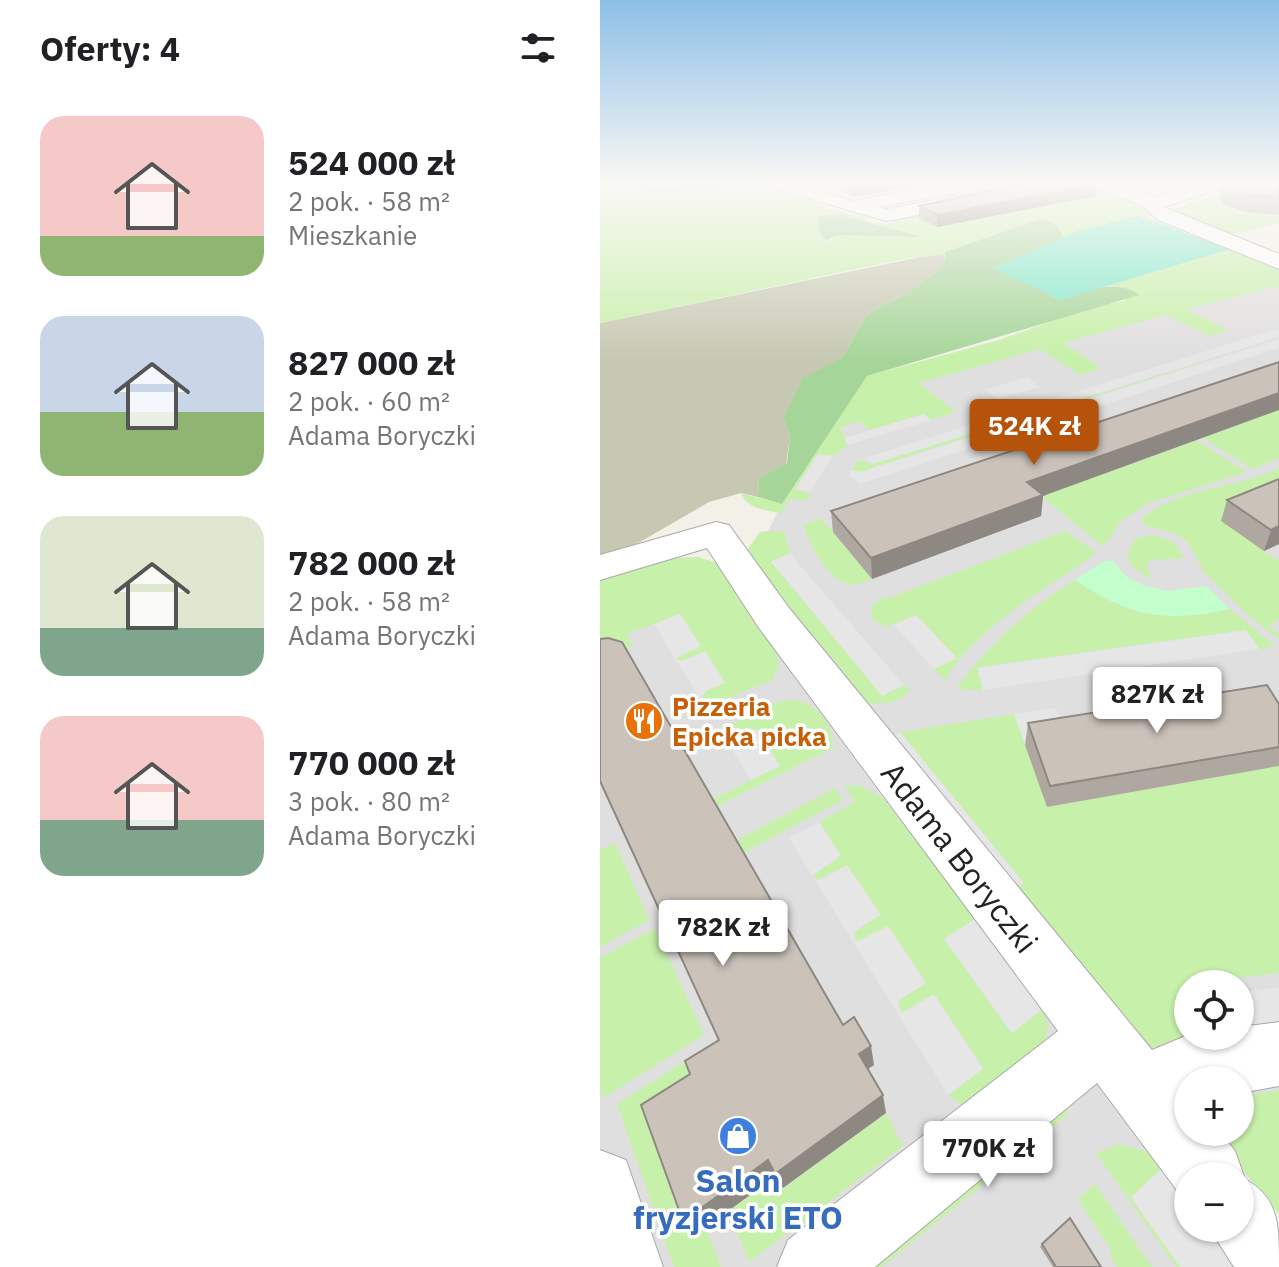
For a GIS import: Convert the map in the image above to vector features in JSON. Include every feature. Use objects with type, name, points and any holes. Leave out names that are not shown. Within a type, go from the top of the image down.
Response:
[{"type":"street","points":[[1227,241],[1279,262]]},
{"type":"street","name":"Adama Boryczki","points":[[600,568],[716,533],[774,618],[1199,1162]]},
{"type":"street","points":[[815,1267],[1122,1062],[1188,1068],[1279,1054]]},
{"type":"street","points":[[600,1186],[625,1267]]},
{"type":"street","points":[[1254,1232],[1279,1264]]},
{"type":"shaded area","points":[[935,254],[944,255],[944,265],[911,291],[867,314],[842,358],[783,419],[790,436],[786,464],[759,478],[758,497],[741,493],[709,502],[640,542],[600,558],[600,323]]},
{"type":"shaded area","points":[[1279,275],[1279,1214],[1254,1183],[1254,1162],[1237,1162],[1223,1146],[1254,1146],[1254,1066],[1174,1066],[1174,1086],[820,660],[760,532],[768,531],[782,504],[867,376]]},
{"type":"shaded area","points":[[1279,328],[1279,337],[873,464],[866,459],[859,460]]},
{"type":"shaded area","points":[[1279,339],[1279,348],[860,484],[849,475],[852,470],[860,472]]},
{"type":"shaded area","points":[[1027,377],[1040,387],[998,399],[985,390]]},
{"type":"shaded area","points":[[924,414],[931,420],[848,445],[844,438]]},
{"type":"shaded area","points":[[818,454],[833,456],[810,492],[795,489]]},
{"type":"shaded area","points":[[790,554],[904,685],[882,696],[771,561]]},
{"type":"shaded area","points":[[697,557],[718,563],[775,651],[883,798],[1174,1182],[1174,1242],[1206,1242],[1239,1267],[600,1267],[600,576],[674,558]]},
{"type":"shaded area","points":[[680,614],[701,646],[676,658],[681,661],[705,651],[725,683],[706,691],[701,700],[654,624]]},
{"type":"shaded area","points":[[916,615],[957,658],[934,669],[894,625]]},
{"type":"shaded area","points":[[1246,630],[1259,649],[983,690],[977,668]]},
{"type":"shaded area","points":[[1168,691],[1183,719],[1107,731],[1092,702]]},
{"type":"shaded area","points":[[1056,708],[1068,738],[1025,745],[1014,714]]},
{"type":"shaded area","points":[[756,728],[780,766],[751,780],[724,736],[736,738]]},
{"type":"shaded area","points":[[900,732],[1024,883],[1007,894],[885,740]]},
{"type":"shaded area","points":[[819,822],[841,856],[813,875],[817,880],[822,880],[847,865],[881,915],[854,932],[856,942],[888,926],[926,983],[898,1001],[901,1013],[934,994],[983,1069],[948,1095],[789,838]]},
{"type":"shaded area","points":[[975,919],[1043,1009],[1012,1033],[944,939]]},
{"type":"shaded area","points":[[1279,987],[1279,1031],[1254,1035],[1254,991]]},
{"type":"shaded area","points":[[1163,1167],[1174,1182],[1174,1242],[1220,1242],[1239,1267],[1180,1267],[1131,1197]]},
{"type":"green space","points":[[600,241],[981,241],[944,255],[908,258],[600,323]]},
{"type":"green space","points":[[977,241],[1055,241],[994,268],[1060,300],[1110,287],[1120,287],[1139,295],[867,376],[782,504],[758,497],[759,478],[787,463],[790,436],[783,419],[803,378],[842,358],[867,314],[911,291],[944,265],[945,252]]},
{"type":"green space","points":[[1042,241],[1212,241],[1279,269],[1279,286],[1186,309],[1228,330],[1209,336],[1166,315],[1063,343],[1101,368],[1080,375],[1040,349],[919,383],[956,412],[931,420],[924,414],[870,430],[859,421],[840,427],[848,445],[833,456],[818,454],[796,489],[814,496],[804,500],[790,499],[780,513],[752,506],[744,498],[741,493],[782,504],[867,376],[999,340],[1088,308],[1125,301],[1124,287],[1106,286],[1060,300],[993,268]]},
{"type":"green space","points":[[1055,241],[1208,241],[1230,249],[1060,300],[993,268]]},
{"type":"green space","points":[[1279,337],[859,472],[852,470],[859,460],[873,464]]},
{"type":"green space","points":[[1153,407],[1212,435],[1279,410],[1279,458],[1253,469]]},
{"type":"green space","points":[[1148,410],[1247,472],[1148,503],[1120,522],[1104,547],[998,461],[1054,492],[1187,444]]},
{"type":"green space","points":[[1279,468],[1279,497],[1263,551],[1279,560],[1279,620],[1269,626],[1279,634],[1279,639],[1249,616],[1204,572],[1187,541],[1174,533],[1145,526],[1142,518],[1173,500]]},
{"type":"green space","points":[[821,518],[872,579],[848,584],[826,568],[803,525]]},
{"type":"green space","points":[[784,531],[790,554],[771,562],[882,695],[904,685],[910,689],[901,698],[869,704],[835,662],[820,660],[745,553],[760,532]]},
{"type":"green space","points":[[1065,531],[1097,553],[993,627],[957,662],[945,681],[934,669],[956,658],[916,615],[885,627],[872,619],[871,607],[883,597],[889,598]]},
{"type":"green space","points":[[1155,535],[1175,543],[1184,558],[1151,560],[1146,565],[1151,577],[1147,577],[1130,565],[1128,552],[1136,538]]},
{"type":"green space","points":[[697,557],[718,563],[775,651],[779,664],[772,680],[711,705],[701,700],[703,693],[724,682],[675,658],[680,614],[627,634],[633,646],[600,660],[600,576],[674,558]]},
{"type":"green space","points":[[1104,561],[1113,561],[1126,576],[1142,585],[1168,591],[1206,586],[1230,609],[1167,616],[1131,609],[1075,580]]},
{"type":"green space","points":[[1075,580],[1113,602],[1149,614],[1186,616],[1230,609],[1275,646],[1259,649],[1246,630],[978,667],[983,690],[956,689],[1010,628]]},
{"type":"green space","points":[[784,700],[804,703],[819,713],[829,728],[833,748],[714,808],[709,801],[780,766],[756,729],[730,739],[724,736],[725,727]]},
{"type":"green space","points":[[1014,714],[1047,807],[1279,766],[1279,973],[1254,976],[1254,970],[1174,970],[1174,1042],[1159,1048],[1145,1045],[1014,889],[1023,882],[900,732]]},
{"type":"green space","points":[[859,785],[883,798],[975,919],[945,939],[1011,1033],[1043,1009],[1048,1026],[1045,1043],[970,1106],[962,1105],[948,1095],[983,1068],[934,995],[906,1013],[901,1014],[897,1006],[898,1001],[926,982],[856,943],[846,866],[817,880],[813,874],[841,856],[819,822],[855,802],[844,786]]},
{"type":"green space","points":[[835,788],[843,800],[740,855],[733,842]]},
{"type":"green space","points":[[615,843],[649,920],[600,947],[600,850]]},
{"type":"green space","points":[[655,928],[704,1035],[603,1098],[600,1089],[600,958]]},
{"type":"green space","points":[[705,1051],[697,1234],[706,1228],[721,1267],[674,1267],[617,1104]]},
{"type":"green space","points":[[1279,1090],[1279,1214],[1254,1183],[1254,1162],[1237,1162],[1224,1146],[1254,1146],[1254,1094]]},
{"type":"green space","points":[[1062,1106],[1068,1114],[882,1267],[865,1267]]},
{"type":"green space","points":[[886,1113],[903,1146],[749,1262],[729,1211],[777,1176],[784,1188]]},
{"type":"green space","points":[[1118,1144],[1146,1151],[1163,1167],[1131,1198],[1180,1267],[1176,1267],[1096,1153]]},
{"type":"green space","points":[[1095,1184],[1152,1267],[1117,1267],[1109,1255],[1112,1252],[1078,1199]]},
{"type":"building","points":[[1279,362],[1279,393],[1027,482],[1043,495],[871,558],[831,511]]},
{"type":"building","points":[[1279,479],[1279,526],[1271,530],[1227,500]]},
{"type":"building","points":[[600,639],[622,642],[843,1025],[854,1017],[871,1046],[859,1054],[883,1095],[775,1174],[768,1160],[683,1221],[641,1105],[690,1074],[685,1061],[719,1040],[600,781]]},
{"type":"building","points":[[1267,685],[1279,704],[1279,747],[1050,786],[1028,723]]},
{"type":"building","points":[[1070,1218],[1101,1267],[1056,1267],[1042,1244]]},
{"type":"place","name":"Pizzeria Epicka picka","points":[[644,721]]},
{"type":"place","name":"Salon fryzjerski ETO","points":[[738,1136]]}]
